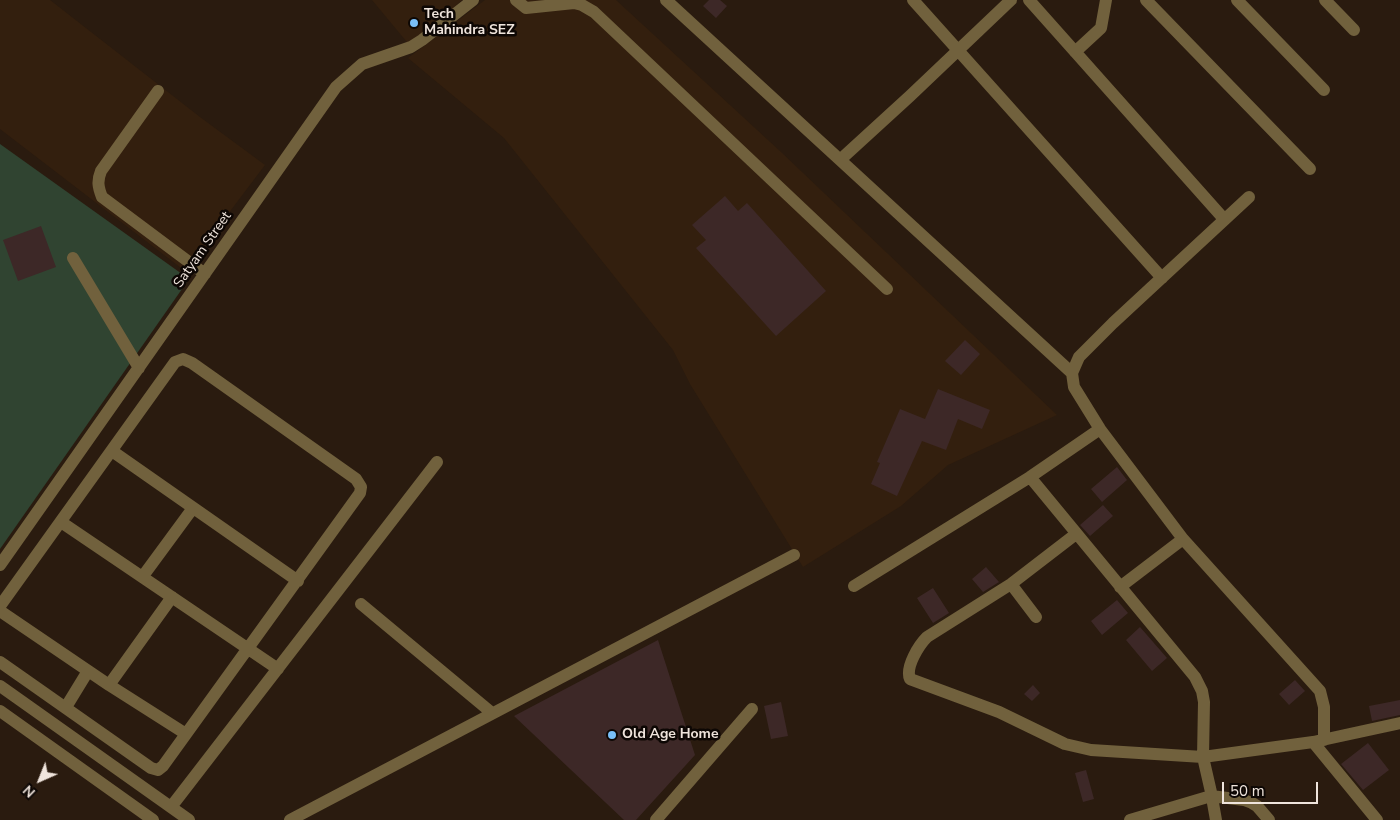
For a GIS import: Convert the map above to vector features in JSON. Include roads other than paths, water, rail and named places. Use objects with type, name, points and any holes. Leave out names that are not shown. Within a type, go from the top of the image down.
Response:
[{"type":"street","name":"Satyam Street","points":[[0,565],[336,87],[362,64],[422,40],[473,0]]},
{"type":"street","points":[[516,0],[526,8],[574,4],[582,5],[594,12],[887,289]]},
{"type":"street","points":[[666,0],[1072,373]]},
{"type":"street","points":[[913,0],[1162,278]]},
{"type":"street","points":[[840,160],[1011,0]]},
{"type":"street","points":[[1029,0],[1224,219]]},
{"type":"street","points":[[1076,52],[1101,28],[1106,0]]},
{"type":"street","points":[[1146,0],[1310,168]]},
{"type":"street","points":[[1237,0],[1324,90]]},
{"type":"street","points":[[1325,0],[1354,30]]},
{"type":"street","points":[[158,91],[100,171],[98,188],[102,196],[205,274]]},
{"type":"street","points":[[1249,197],[1113,323],[1080,358],[1072,373],[1074,387],[1100,429],[1183,539],[1320,691],[1324,706],[1318,741],[1378,820]]},
{"type":"street","points":[[73,258],[139,368]]},
{"type":"street","points":[[0,606],[176,362],[183,359],[192,363],[356,479],[361,487],[360,493],[298,581],[163,766],[158,770],[152,768],[66,706],[0,662]]},
{"type":"street","points":[[854,586],[1030,477],[1100,429]]},
{"type":"street","points":[[112,451],[298,581]]},
{"type":"street","points":[[0,686],[179,815],[278,669],[437,462]]},
{"type":"street","points":[[1030,477],[1195,677],[1202,691],[1204,702],[1203,757],[1212,792],[1211,796],[1216,820]]},
{"type":"street","points":[[143,576],[193,508]]},
{"type":"street","points":[[61,522],[278,669]]},
{"type":"street","points":[[1076,534],[1011,584],[923,641],[917,649],[909,671],[910,679],[993,710],[1065,744],[1078,748],[1203,757],[1318,741],[1400,723]]},
{"type":"street","points":[[1120,587],[1183,539]]},
{"type":"street","points":[[290,820],[794,555]]},
{"type":"street","points":[[1011,584],[1036,617]]},
{"type":"street","points":[[109,685],[172,597]]},
{"type":"street","points":[[361,604],[492,713]]},
{"type":"street","points":[[0,611],[109,685],[186,734]]},
{"type":"street","points":[[66,706],[88,671]]},
{"type":"street","points":[[656,820],[752,709]]},
{"type":"street","points":[[0,711],[153,820]]},
{"type":"street","points":[[1130,820],[1211,796],[1244,800],[1252,803],[1269,820]]},
{"type":"place","name":"Tech Mahindra SEZ","points":[[414,23]]},
{"type":"place","name":"Old Age Home","points":[[612,735]]}]
